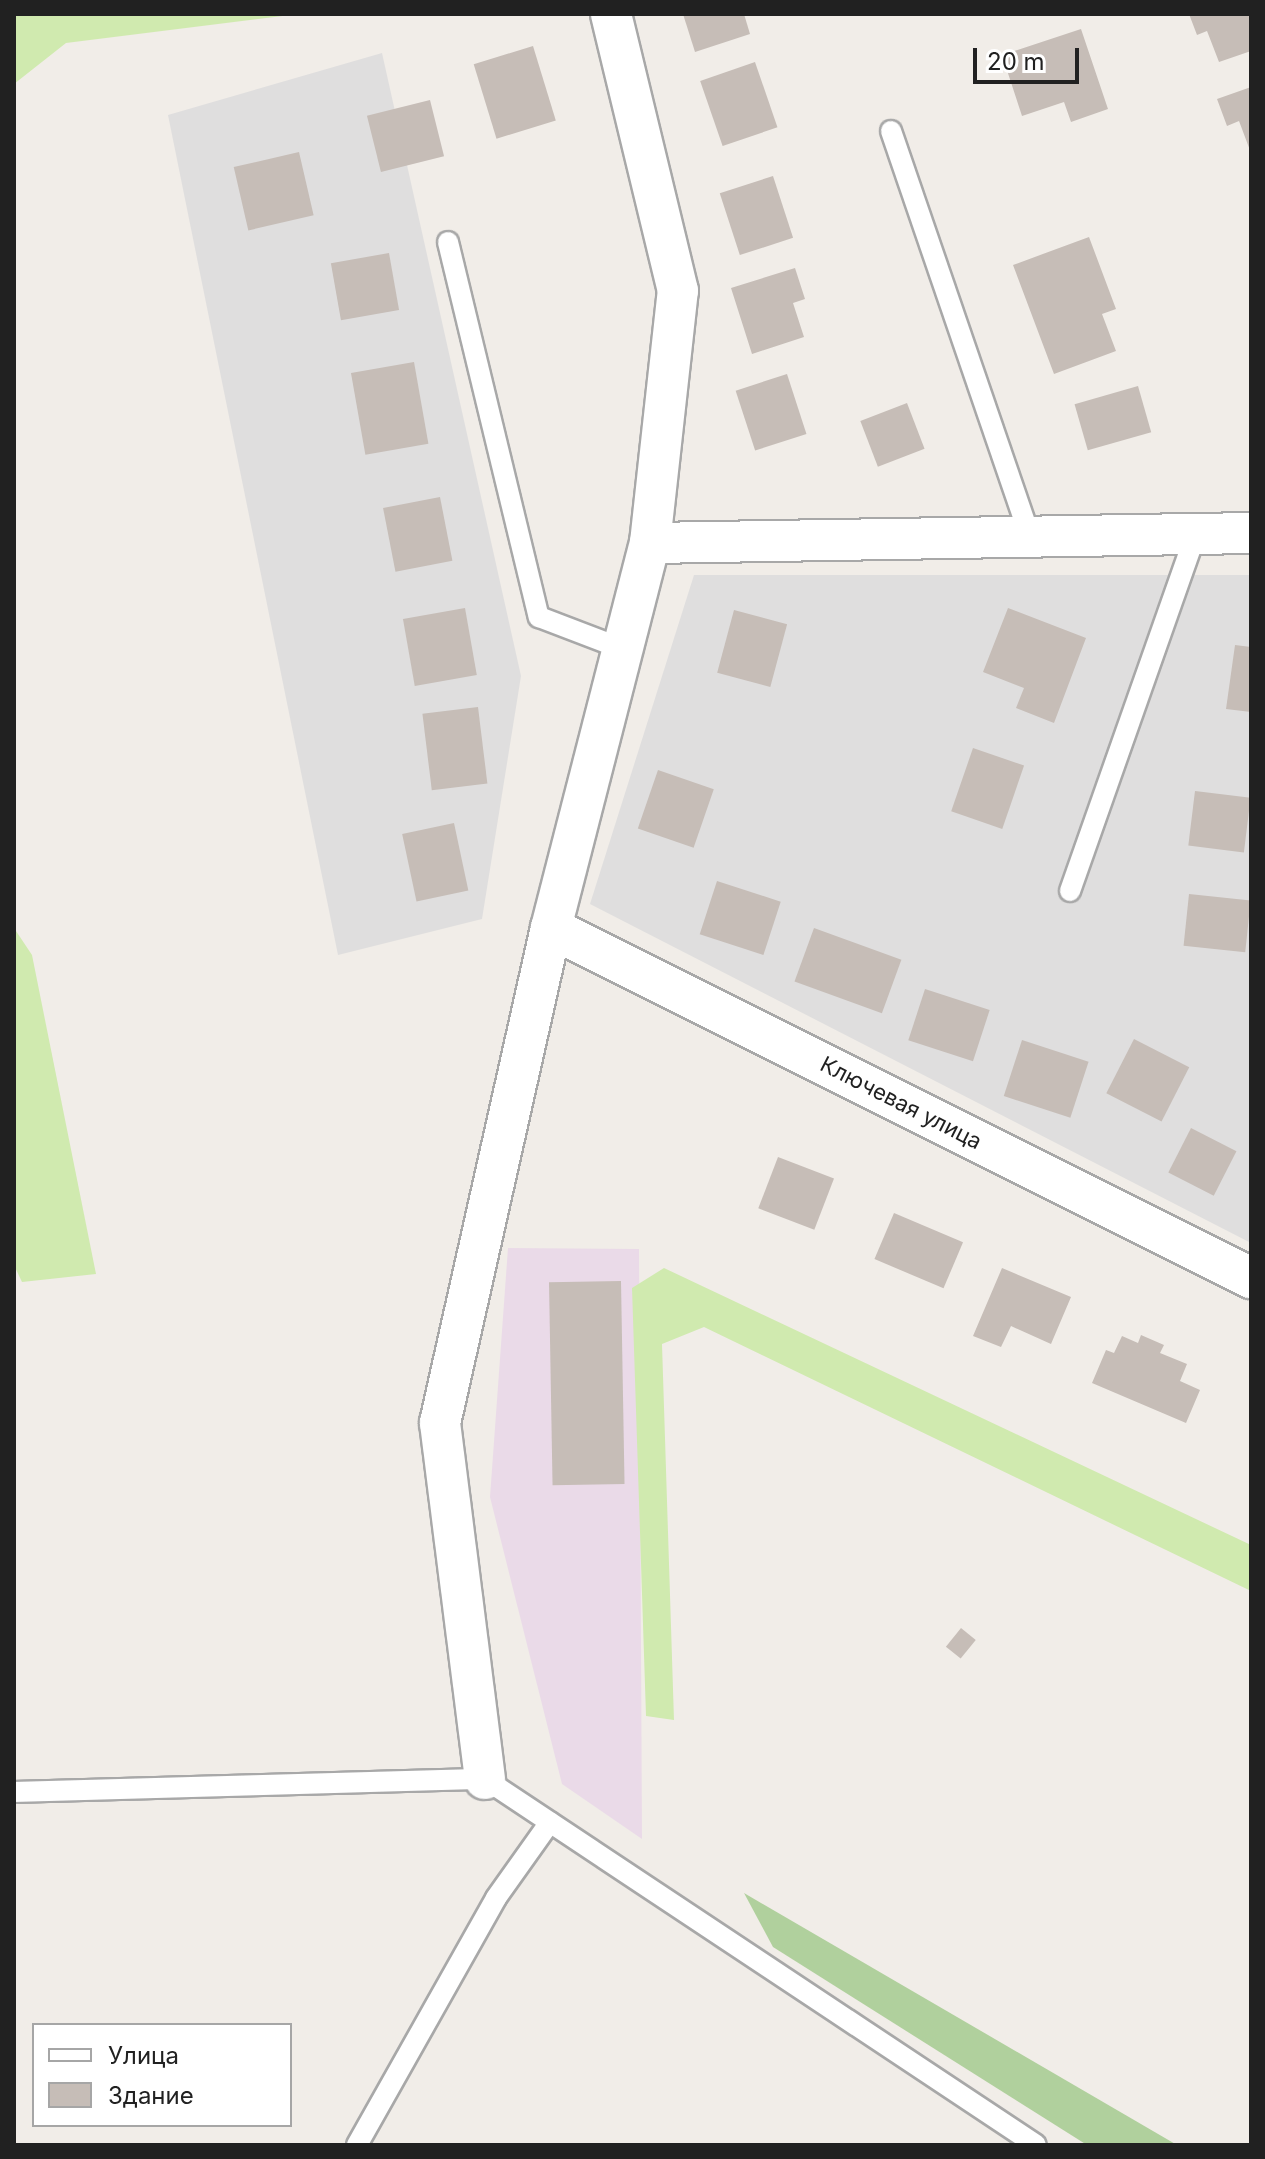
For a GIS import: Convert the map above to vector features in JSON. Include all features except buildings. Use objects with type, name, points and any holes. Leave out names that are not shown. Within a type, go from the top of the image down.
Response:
[{"type":"street","points":[[485,1779],[440,1423],[551,928],[650,543],[678,291],[611,14]]},
{"type":"street","points":[[650,543],[1251,533]]},
{"type":"street","name":"Ключевая улица","points":[[551,928],[1251,1278]]},
{"type":"lane","points":[[891,131],[1030,537]]},
{"type":"lane","points":[[448,242],[539,617],[623,649]]},
{"type":"lane","points":[[1070,891],[1196,534]]},
{"type":"lane","points":[[14,1792],[485,1779],[1036,2145]]},
{"type":"lane","points":[[357,2145],[496,1898],[550,1822]]},
{"type":"shaded area","points":[[382,53],[521,676],[482,919],[338,955],[168,115]]},
{"type":"shaded area","points":[[694,575],[1251,575],[1251,1243],[590,904]]},
{"type":"shaded area","points":[[508,1248],[639,1249],[642,1839],[562,1784],[490,1497]]},
{"type":"green space","points":[[14,14],[299,14],[66,43],[14,84]]},
{"type":"green space","points":[[14,928],[32,955],[96,1274],[22,1282],[14,1265]]},
{"type":"green space","points":[[664,1268],[1251,1545],[1251,1591],[704,1327],[662,1344],[674,1720],[646,1716],[632,1288]]},
{"type":"green space","points":[[744,1893],[1177,2145],[1087,2145],[773,1947]]}]
